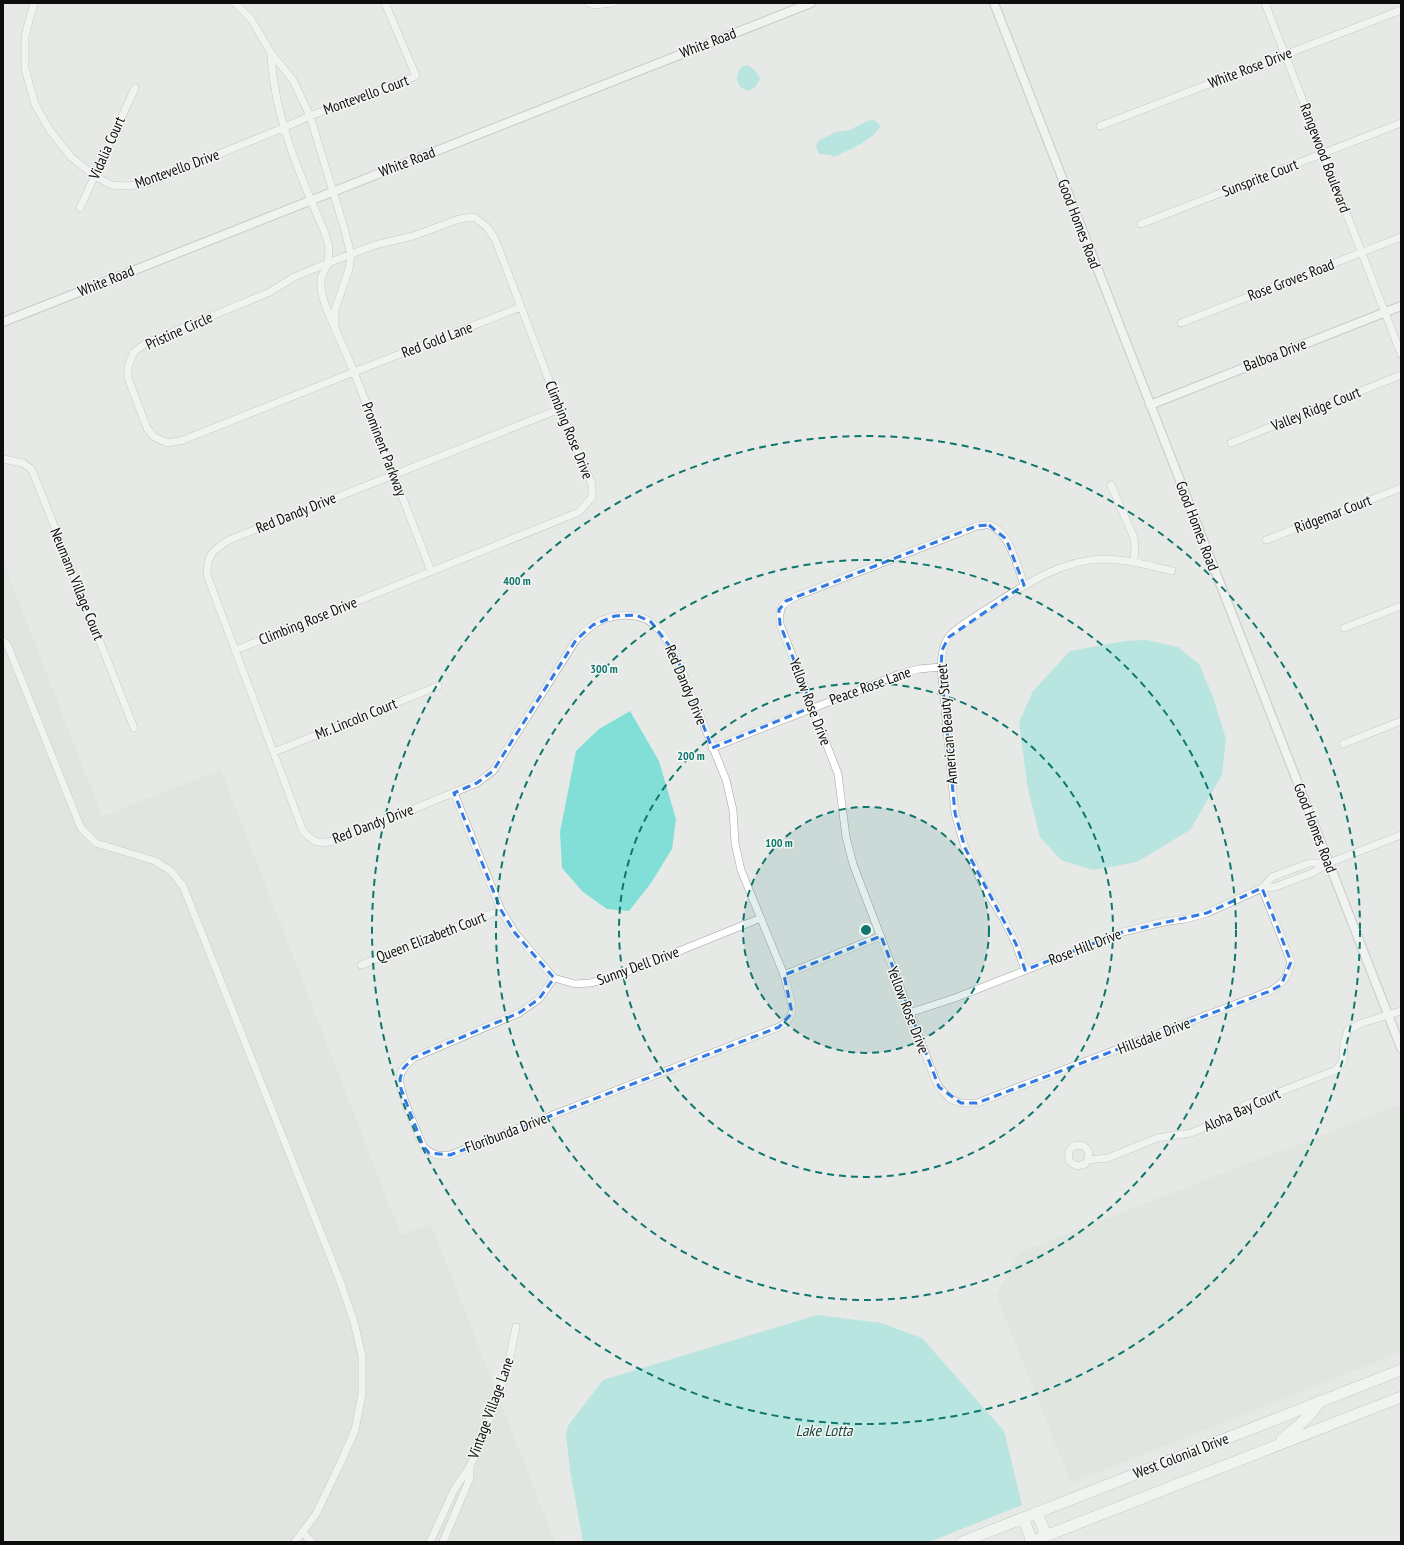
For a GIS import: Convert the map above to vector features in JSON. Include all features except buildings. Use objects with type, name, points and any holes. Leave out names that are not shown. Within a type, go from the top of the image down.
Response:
[{"type":"highway","name":"West Colonial Drive","points":[[962,1542],[1401,1370]]},
{"type":"highway","name":"West Colonial Drive","points":[[1031,1542],[1401,1397]]},
{"type":"highway","points":[[1274,1446],[1305,1421],[1313,1413],[1320,1401]]},
{"type":"highway","points":[[1037,1512],[1046,1536]]},
{"type":"highway","points":[[1023,1518],[1031,1542]]},
{"type":"street","name":"Montevello Drive","points":[[34,3],[25,36],[25,69],[35,104],[50,129],[71,158],[95,176],[111,185],[129,186],[147,183],[310,116]]},
{"type":"street","name":"Prominent Parkway","points":[[235,3],[251,19],[271,53],[293,80],[310,116],[351,255],[349,269],[335,310],[335,327]]},
{"type":"street","name":"Montevello Court","points":[[310,116],[416,76],[385,3]]},
{"type":"street","points":[[588,3],[612,3]]},
{"type":"street","name":"White Road","points":[[3,322],[811,3]]},
{"type":"street","name":"Good Homes Road","points":[[994,3],[1329,863],[1387,1016],[1401,1048]]},
{"type":"street","name":"Rangewood Boulevard","points":[[1265,3],[1401,354]]},
{"type":"street","name":"White Rose Drive","points":[[1100,126],[1401,10]]},
{"type":"street","name":"Prominent Parkway","points":[[271,53],[272,70],[283,128],[325,233],[328,246],[328,263],[321,278],[321,290],[325,305],[354,372],[431,571]]},
{"type":"street","name":"Vidalia Court","points":[[80,208],[135,88]]},
{"type":"street","name":"Sunsprite Court","points":[[1141,224],[1401,123]]},
{"type":"street","name":"Climbing Rose Drive","points":[[236,650],[579,512],[592,497],[592,484],[560,409],[495,239],[487,227],[474,217],[459,218],[413,236],[375,245],[328,263]]},
{"type":"street","name":"Rose Groves Road","points":[[1181,323],[1401,237]]},
{"type":"street","name":"Pristine Circle","points":[[328,263],[294,277],[270,292],[146,343],[134,352],[128,366],[128,378],[147,428],[154,437],[168,443],[183,440],[354,372]]},
{"type":"street","name":"Balboa Drive","points":[[1150,405],[1401,306]]},
{"type":"street","name":"Red Gold Lane","points":[[354,372],[521,308]]},
{"type":"street","name":"Valley Ridge Court","points":[[1232,442],[1401,375]]},
{"type":"street","name":"Red Dandy Drive","points":[[560,409],[229,540],[216,548],[207,561],[207,575],[303,831],[312,841],[324,843],[338,840],[477,783],[492,772],[576,640],[593,625],[615,616],[636,615],[651,622],[664,635],[675,653],[726,780],[733,810],[735,843],[741,870],[784,975]]},
{"type":"street","name":"Neumann Village Court","points":[[3,459],[23,464],[32,470],[134,728]]},
{"type":"street","points":[[1111,485],[1134,538],[1135,550],[1133,562]]},
{"type":"street","name":"Ridgemar Court","points":[[1266,540],[1401,488]]},
{"type":"street","name":"Yellow Rose Drive","points":[[935,1079],[853,864],[846,837],[838,774],[780,624],[780,610],[786,601],[977,526],[989,525],[998,530],[1006,539],[1024,585]]},
{"type":"street","name":"American Beauty Street","points":[[1025,970],[1016,944],[1003,918],[982,883],[965,848],[955,813],[941,667],[942,650],[949,637],[959,628],[1024,585],[1047,573],[1077,563],[1103,559],[1133,562],[1172,571]]},
{"type":"street","points":[[1344,628],[1401,606]]},
{"type":"street","points":[[3,641],[7,644],[81,828],[96,843],[154,861],[171,871],[183,886],[329,1254],[354,1322],[362,1356],[362,1391],[355,1430],[316,1514],[295,1542]]},
{"type":"street","name":"Peace Rose Lane","points":[[712,748],[812,707],[900,674],[919,669],[941,667]]},
{"type":"street","name":"Mr. Lincoln Court","points":[[274,752],[438,686]]},
{"type":"street","points":[[1343,744],[1401,721]]},
{"type":"street","points":[[454,793],[501,910],[515,933],[554,978]]},
{"type":"street","points":[[1329,863],[1401,835]]},
{"type":"street","name":"Rose Hill Drive","points":[[909,1013],[955,998],[1123,932],[1207,913],[1262,888],[1272,877],[1309,863],[1329,863]]},
{"type":"street","name":"Hillsdale Drive","points":[[935,1079],[939,1087],[950,1098],[961,1103],[977,1102],[1276,988],[1281,985],[1288,974],[1291,962],[1262,888]]},
{"type":"street","name":"Queen Elizabeth Court","points":[[361,964],[501,910]]},
{"type":"street","name":"Sunny Dell Drive","points":[[554,978],[575,984],[590,983],[615,977],[761,918]]},
{"type":"street","points":[[784,975],[881,936]]},
{"type":"street","name":"Floribunda Drive","points":[[554,978],[539,999],[519,1013],[413,1058],[403,1069],[400,1079],[401,1089],[423,1146],[429,1153],[439,1156],[450,1155],[780,1027],[788,1022],[792,1013],[792,1004],[784,975]]},
{"type":"street","points":[[1387,1016],[1401,1011]]},
{"type":"street","name":"Aloha Bay Court","points":[[1088,1160],[1108,1158],[1157,1138],[1192,1133],[1235,1115],[1245,1105],[1336,1070],[1343,1060],[1344,1042],[1348,1030],[1387,1016]]},
{"type":"street","name":"Vintage Village Lane","points":[[430,1542],[454,1490],[470,1466],[479,1448],[507,1370],[516,1327]]},
{"type":"street","name":"Vintage Village Lane","points":[[443,1542],[470,1478],[470,1466]]},
{"type":"street","points":[[302,1532],[312,1542]]},
{"type":"highlighted area","points":[[989,525],[1006,539],[1024,585],[949,637],[942,650],[941,667],[955,813],[965,848],[1016,944],[1025,970],[1123,932],[1207,913],[1262,888],[1291,962],[1281,985],[1270,991],[977,1103],[961,1103],[939,1087],[881,936],[784,975],[792,1013],[779,1027],[450,1155],[429,1153],[423,1146],[401,1089],[400,1079],[403,1069],[413,1058],[519,1013],[539,999],[554,978],[515,933],[501,910],[454,793],[477,783],[493,771],[576,640],[593,625],[615,616],[636,615],[651,622],[675,653],[712,748],[812,707],[780,624],[779,610],[786,601],[977,526]]},
{"type":"shaded area","points":[[3,561],[102,816],[221,770],[401,1235],[431,1224],[555,1542],[3,1542]]},
{"type":"shaded area","points":[[1401,1104],[1401,1352],[1071,1483],[996,1295],[1020,1252]]},
{"type":"water","points":[[748,65],[757,73],[760,79],[756,86],[749,91],[741,87],[737,81],[739,70],[742,66]]},
{"type":"water","points":[[874,120],[880,127],[877,132],[866,141],[834,157],[819,154],[816,147],[818,141],[836,132],[850,130],[867,121]]},
{"type":"water","points":[[1147,640],[1178,647],[1199,664],[1213,697],[1226,739],[1222,775],[1190,830],[1137,862],[1093,870],[1061,860],[1040,837],[1028,789],[1019,723],[1033,691],[1070,651],[1125,641]]},
{"type":"water","points":[[630,711],[659,761],[676,819],[672,849],[651,883],[629,911],[607,909],[583,892],[562,868],[560,832],[576,751],[599,729]]},
{"type":"water","name":"Lake Lotta","points":[[817,1315],[881,1323],[922,1338],[1004,1431],[1022,1505],[929,1542],[583,1542],[570,1470],[566,1435],[568,1426],[603,1380]]}]
